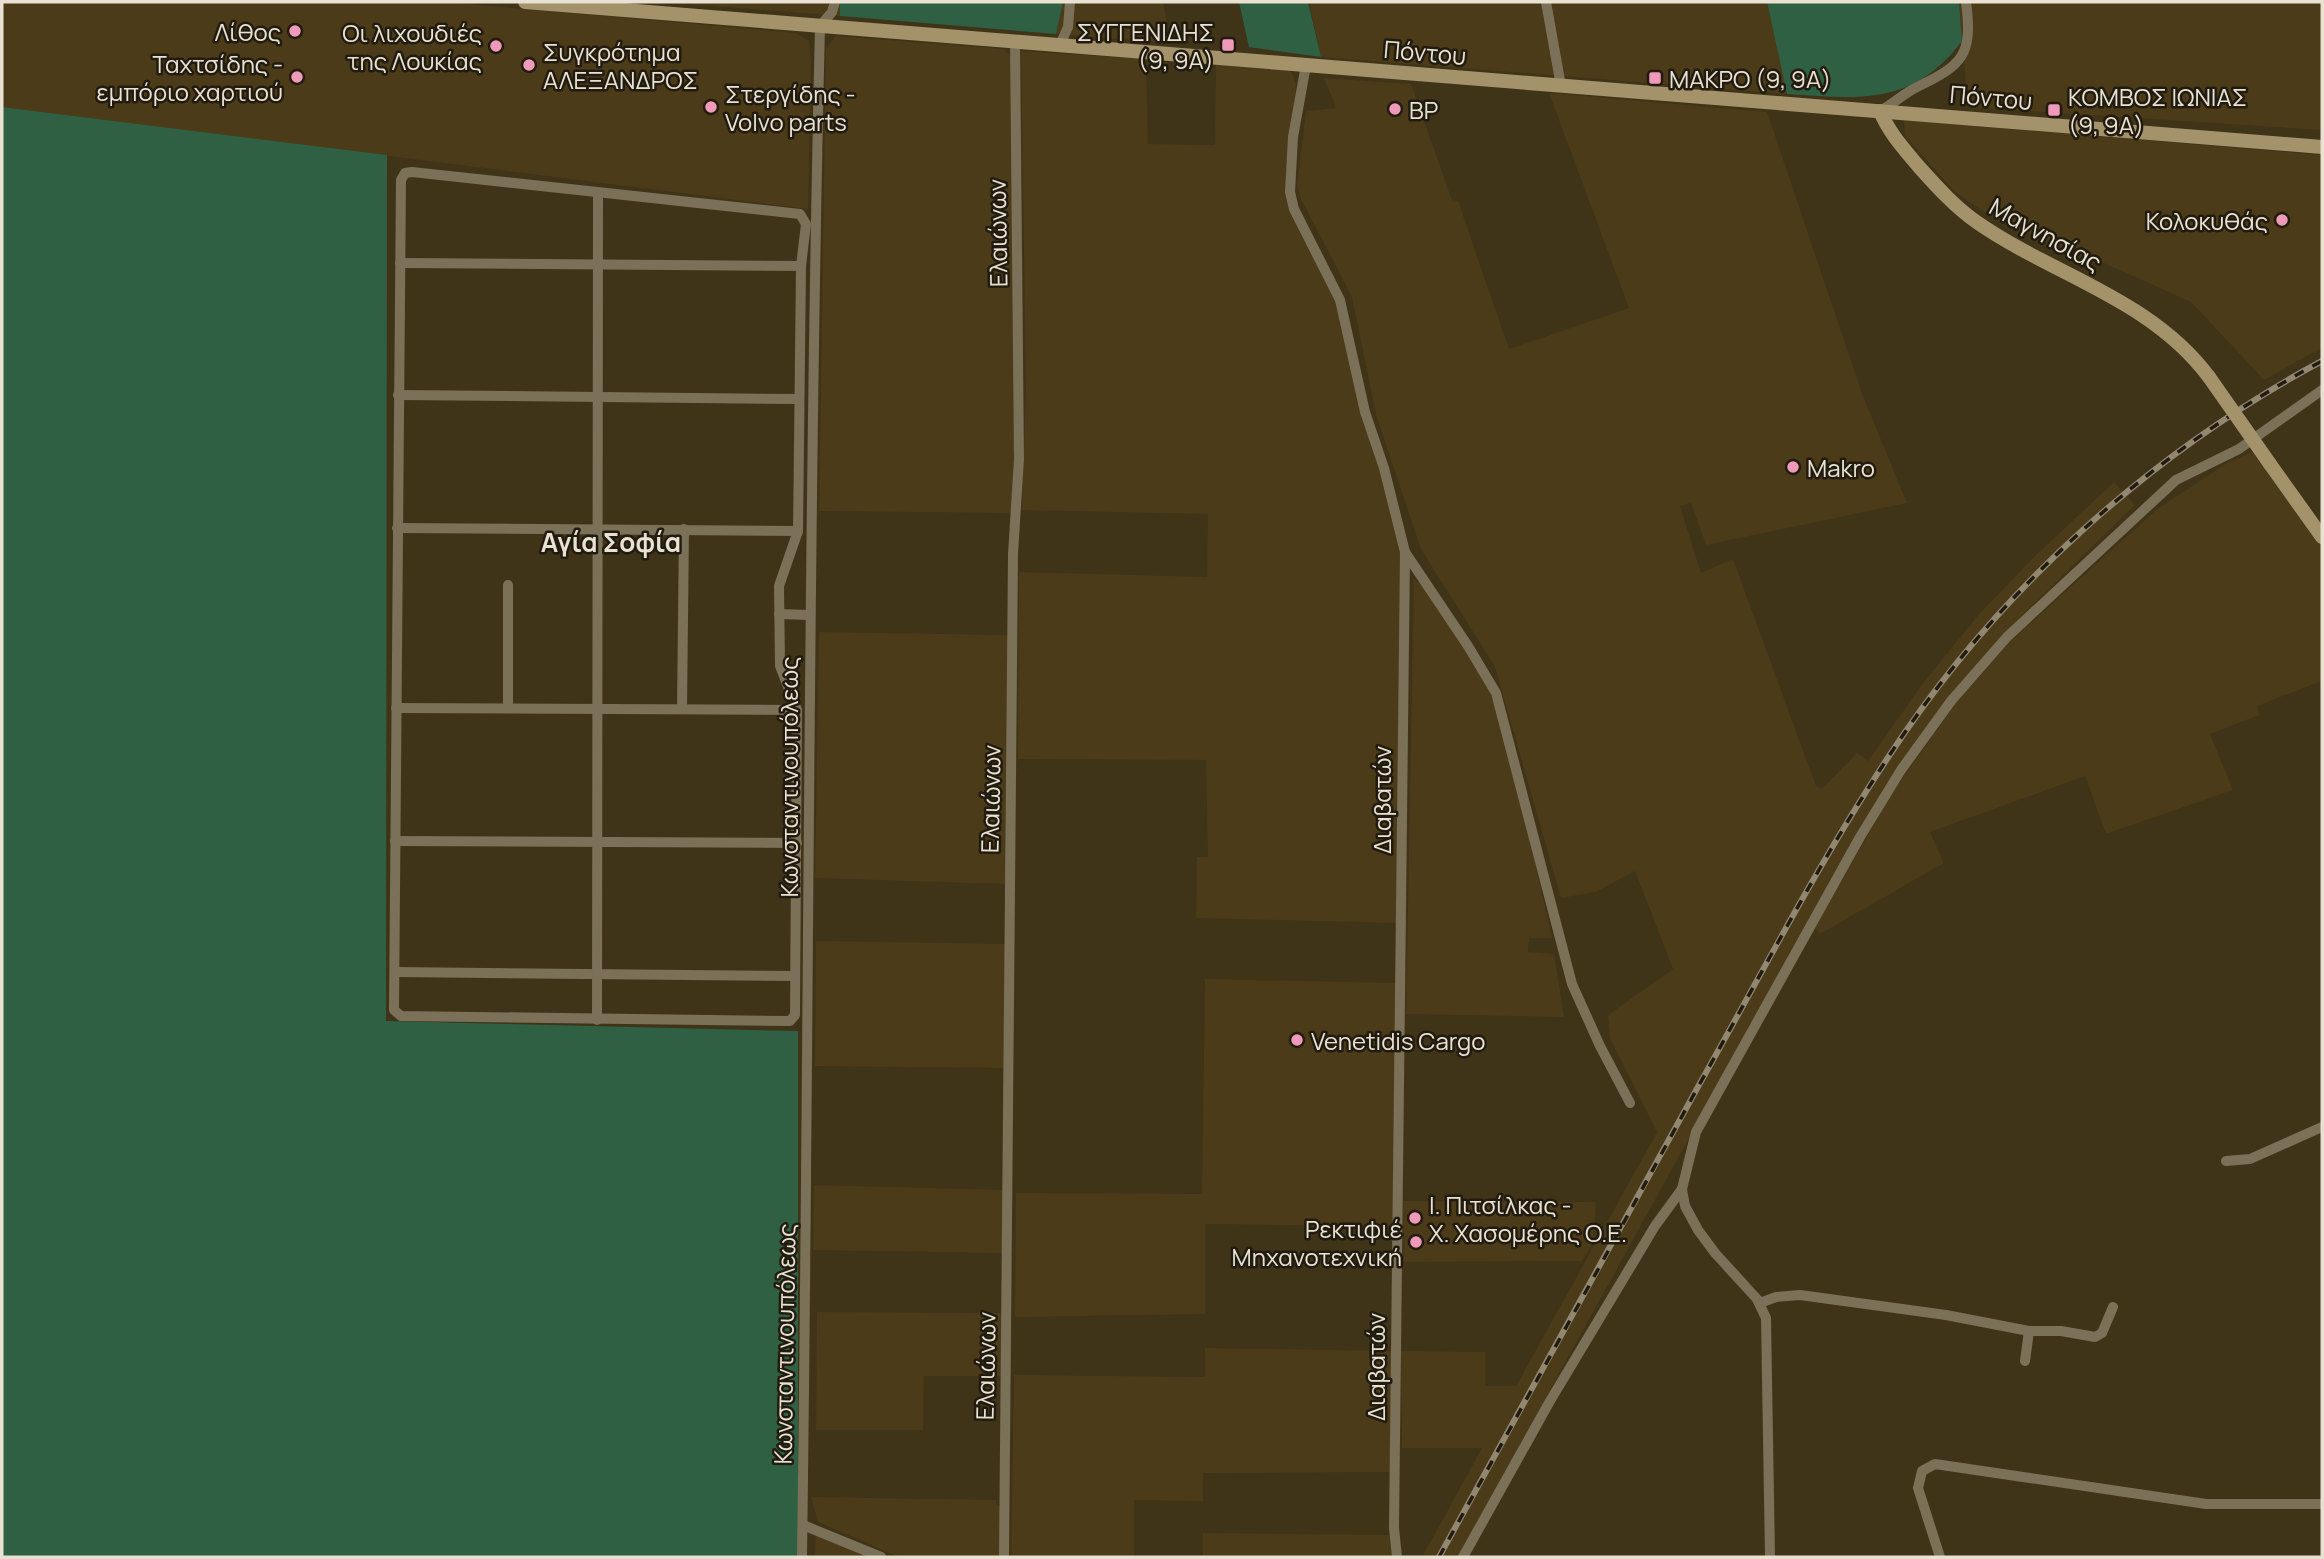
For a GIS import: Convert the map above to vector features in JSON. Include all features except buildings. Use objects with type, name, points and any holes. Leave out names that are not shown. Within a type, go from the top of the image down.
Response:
[{"type":"street","name":"Πόντου","points":[[525,2],[2322,147]]},
{"type":"street","points":[[820,26],[832,12],[835,2]]},
{"type":"street","points":[[1060,45],[1069,27],[1070,2]]},
{"type":"street","points":[[1546,2],[1561,86]]},
{"type":"street","points":[[1880,111],[1904,94],[1946,74],[1956,64],[1966,43],[1966,2]]},
{"type":"street","name":"Κωνσταντινουπόλεως","points":[[802,1557],[809,615],[820,26]]},
{"type":"street","name":"Ελαιώνων","points":[[1004,1557],[1013,554],[1019,458],[1015,41]]},
{"type":"street","name":"Διαβατών","points":[[1306,65],[1293,137],[1290,192],[1294,209],[1340,300],[1365,412],[1384,468],[1405,552],[1395,1528],[1397,1557]]},
{"type":"street","name":"Μαγνησίας","points":[[1880,111],[1885,124],[1906,152],[1958,208],[2034,257],[2123,301],[2180,344],[2209,377],[2322,537]]},
{"type":"street","points":[[405,173],[598,193],[800,214],[806,224],[801,266],[798,531],[782,568],[779,614],[780,666],[797,710],[795,1015],[790,1021],[401,1016],[394,1010],[401,180],[405,173]]},
{"type":"street","points":[[597,1020],[598,193]]},
{"type":"street","points":[[400,263],[801,266]]},
{"type":"street","points":[[1463,1557],[1557,1390],[1655,1226],[1682,1189],[1696,1132],[1860,837],[1901,770],[1951,701],[2017,628],[2176,480],[2239,449],[2322,390]]},
{"type":"street","points":[[398,395],[799,398]]},
{"type":"street","points":[[397,528],[798,531]]},
{"type":"street","points":[[682,709],[684,529]]},
{"type":"street","points":[[1405,552],[1496,693],[1572,984],[1600,1046],[1630,1102]]},
{"type":"street","points":[[508,585],[508,708]]},
{"type":"street","points":[[779,614],[809,615]]},
{"type":"street","points":[[396,708],[797,710]]},
{"type":"street","points":[[395,841],[797,843]]},
{"type":"street","points":[[395,972],[795,976]]},
{"type":"street","points":[[2226,1161],[2250,1158],[2322,1126]]},
{"type":"street","points":[[1682,1189],[1685,1206],[1698,1230],[1714,1254],[1760,1303],[1766,1318],[1770,1557]]},
{"type":"street","points":[[1760,1303],[1776,1297],[1800,1295],[1946,1315],[2029,1331],[2062,1331],[2099,1336],[2113,1307]]},
{"type":"street","points":[[2025,1361],[2029,1331]]},
{"type":"street","points":[[1940,1557],[1918,1488],[1922,1471],[1935,1464],[2206,1504],[2322,1504]]},
{"type":"street","points":[[803,1525],[881,1557]]},
{"type":"shaded area","points":[[2,2],[445,2],[796,33],[809,41],[811,63],[808,209],[2,107]]},
{"type":"shaded area","points":[[662,2],[840,2],[840,16]]},
{"type":"shaded area","points":[[1063,2],[1163,2],[1171,43],[1056,34]]},
{"type":"shaded area","points":[[1309,2],[1767,2],[1787,94],[1321,57]]},
{"type":"shaded area","points":[[1959,2],[2322,2],[2322,130],[1968,107]]},
{"type":"shaded area","points":[[836,36],[1003,49],[1012,58],[1016,392],[1012,513],[819,511],[826,49]]},
{"type":"shaded area","points":[[1021,51],[1146,59],[1148,144],[1215,145],[1216,63],[1287,68],[1292,73],[1296,84],[1287,190],[1331,283],[1401,548],[1396,923],[1196,918],[1197,857],[1208,857],[1206,760],[1018,759],[1019,572],[1207,577],[1208,514],[1022,510],[1026,390]]},
{"type":"shaded area","points":[[1324,78],[1411,84],[1452,200],[1458,201],[1509,349],[1629,308],[1549,93],[1767,112],[1863,396],[1907,503],[1706,545],[1691,503],[1680,506],[1701,573],[1733,559],[1816,786],[1822,789],[1857,753],[1868,761],[1923,683],[1980,613],[2036,555],[2114,482],[2135,505],[2004,633],[1950,698],[1859,830],[1458,1557],[1422,1557],[1482,1448],[1402,1448],[1401,1351],[1485,1352],[1485,1386],[1516,1386],[1657,1132],[1610,1039],[1608,1015],[1673,969],[1635,871],[1596,892],[1561,898],[1495,667],[1421,549],[1376,415],[1352,297],[1300,197],[1297,186],[1306,111],[1336,108]]},
{"type":"shaded area","points":[[1904,120],[2322,155],[2322,348],[2264,380],[2191,302],[2095,259],[1997,221],[1954,191],[1905,136]]},
{"type":"shaded area","points":[[2253,452],[2322,546],[2322,681],[2257,706],[2259,715],[2210,734],[2233,790],[2106,834],[2085,776],[1930,832],[1944,863],[1820,934],[1815,928],[1890,796],[1956,703],[2012,640],[2156,510],[2227,463]]},
{"type":"shaded area","points":[[1414,580],[1425,586],[1483,675],[1505,731],[1552,938],[1529,938],[1528,952],[1554,954],[1564,1017],[1406,1014]]},
{"type":"shaded area","points":[[819,632],[1009,635],[1006,884],[815,878]]},
{"type":"shaded area","points":[[816,941],[1007,944],[1006,1068],[815,1066]]},
{"type":"shaded area","points":[[1205,979],[1396,983],[1395,1226],[1205,1224],[1205,1314],[1015,1317],[1016,1193],[1202,1194]]},
{"type":"shaded area","points":[[814,1185],[1004,1190],[1003,1253],[813,1250]]},
{"type":"shaded area","points":[[1403,1201],[1596,1202],[1593,1243],[1582,1261],[1404,1262]]},
{"type":"shaded area","points":[[817,1312],[1001,1313],[1001,1376],[924,1376],[923,1430],[816,1430]]},
{"type":"shaded area","points":[[1205,1348],[1394,1351],[1392,1472],[1203,1473],[1203,1501],[1134,1500],[1134,1557],[1011,1557],[1014,1375],[1205,1377]]},
{"type":"shaded area","points":[[811,1497],[996,1500],[997,1506],[1002,1506],[1001,1557],[899,1557],[818,1522]]},
{"type":"shaded area","points":[[816,1527],[885,1557],[815,1557]]},
{"type":"shaded area","points":[[1203,1533],[1391,1535],[1391,1557],[1203,1557]]},
{"type":"green space","points":[[840,2],[1063,2],[1056,34],[840,16]]},
{"type":"green space","points":[[1239,2],[1308,2],[1321,57],[1249,47]]},
{"type":"green space","points":[[1767,2],[1959,2],[1962,41],[1943,62],[1904,88],[1862,97],[1787,94]]},
{"type":"green space","points":[[2,107],[387,155],[386,1021],[798,1031],[798,1557],[2,1557]]},
{"type":"railway","points":[[1439,1557],[1814,878],[1863,796],[1931,696],[1978,638],[2028,583],[2138,483],[2197,438],[2322,361]]},
{"type":"place","name":"Λίθος","points":[[295,31]]},
{"type":"place","name":"ΣΥΓΓΕΝΙΔΗΣ (9, 9Α)","points":[[1228,45]]},
{"type":"place","name":"Οι λιχουδιές της Λουκίας","points":[[496,46]]},
{"type":"place","name":"Συγκρότημα ΑΛΕΞΑΝΔΡΟΣ","points":[[529,65]]},
{"type":"place","name":"Ταχτσίδης - εμπόριο χαρτιού","points":[[297,77]]},
{"type":"place","name":"ΜΑΚΡΟ (9, 9Α)","points":[[1655,78]]},
{"type":"place","name":"Στεργίδης - Volvo parts","points":[[711,107]]},
{"type":"place","name":"BP","points":[[1395,109]]},
{"type":"place","name":"ΚΟΜΒΟΣ ΙΩΝΙΑΣ (9, 9Α)","points":[[2054,110]]},
{"type":"place","name":"Κολοκυθάς","points":[[2282,220]]},
{"type":"place","name":"Makro","points":[[1793,467]]},
{"type":"place","name":"Venetidis Cargo","points":[[1297,1040]]},
{"type":"place","name":"Ι. Πιτσίλκας - Χ. Χασομέρης Ο.Ε.","points":[[1415,1218]]},
{"type":"place","name":"Ρεκτιφιέ Μηχανοτεχνική","points":[[1416,1242]]},
{"type":"district","name":"Αγία Σοφία","points":[[611,542]]}]
